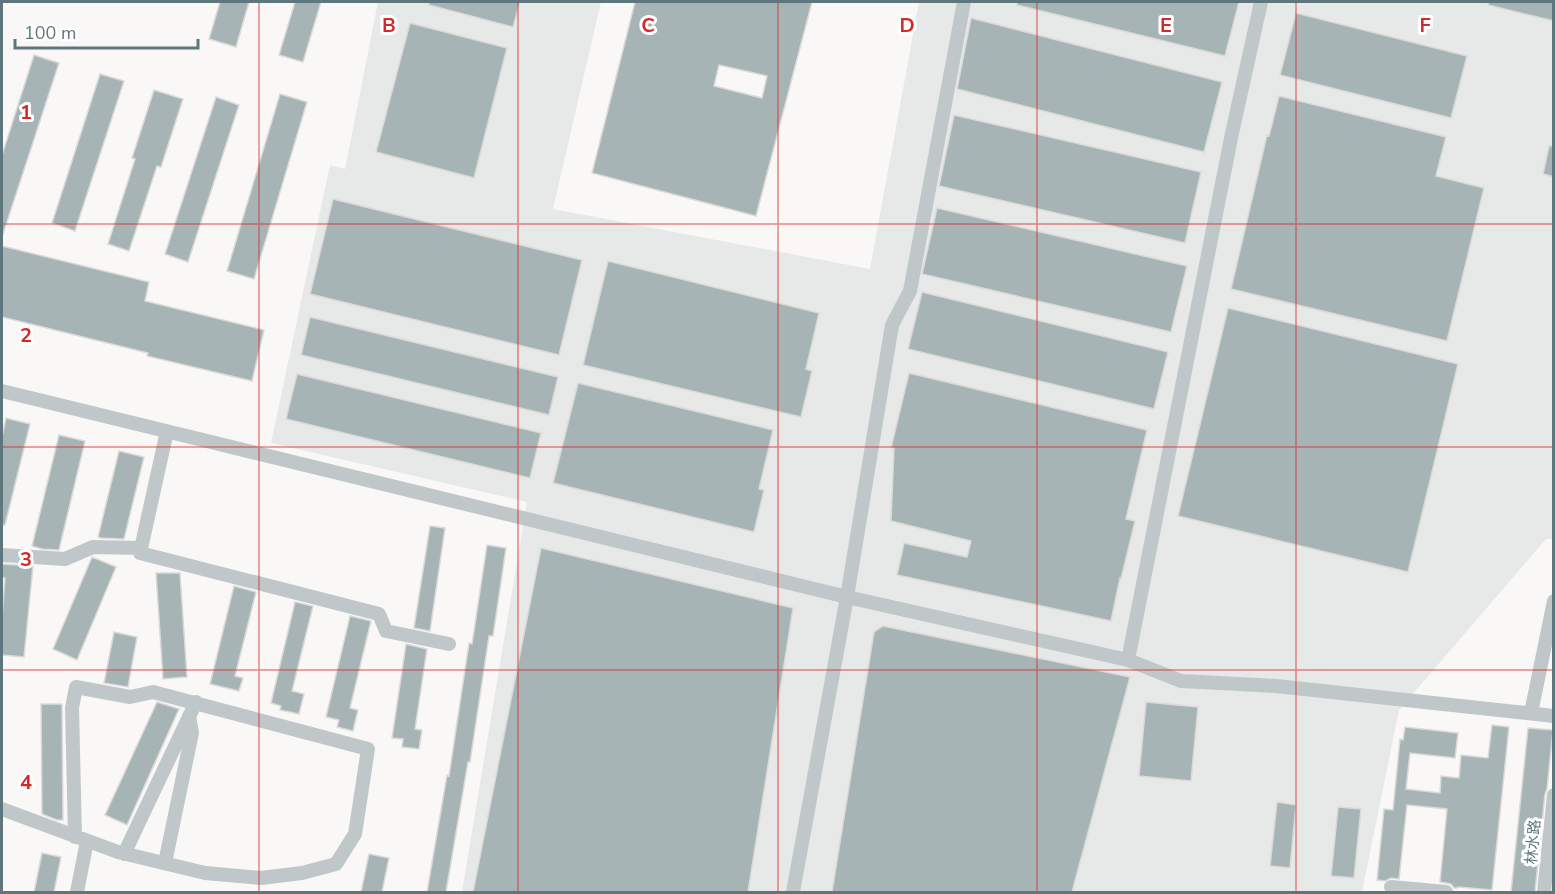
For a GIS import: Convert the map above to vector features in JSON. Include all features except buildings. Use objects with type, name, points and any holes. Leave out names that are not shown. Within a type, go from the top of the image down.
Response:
[{"type":"street","points":[[793,892],[847,597],[892,325],[910,291],[964,2]]},
{"type":"street","points":[[1128,660],[1229,145],[1261,2]]},
{"type":"street","points":[[2,391],[847,597],[1128,660],[1181,681],[1276,686],[1554,716]]},
{"type":"street","points":[[168,431],[140,553],[379,614],[386,631],[449,644]]},
{"type":"street","points":[[2,555],[65,559],[93,547],[141,548]]},
{"type":"street","points":[[1531,713],[1554,601]]},
{"type":"street","points":[[2,809],[81,839],[124,854],[205,873],[261,878],[302,873],[336,864],[355,834],[368,749],[153,692],[130,697],[76,687],[72,708],[81,839],[77,892]]},
{"type":"street","points":[[124,854],[196,702]]},
{"type":"street","points":[[165,863],[192,733],[189,716]]},
{"type":"street","name":"林水路","points":[[1544,892],[1554,795]]},
{"type":"street","points":[[1391,887],[1446,892]]},
{"type":"shaded area","points":[[378,2],[601,2],[553,209],[870,269],[919,2],[1553,2],[1553,539],[1546,539],[1399,710],[1362,892],[462,892],[527,502],[271,443],[330,165],[345,169]]}]
